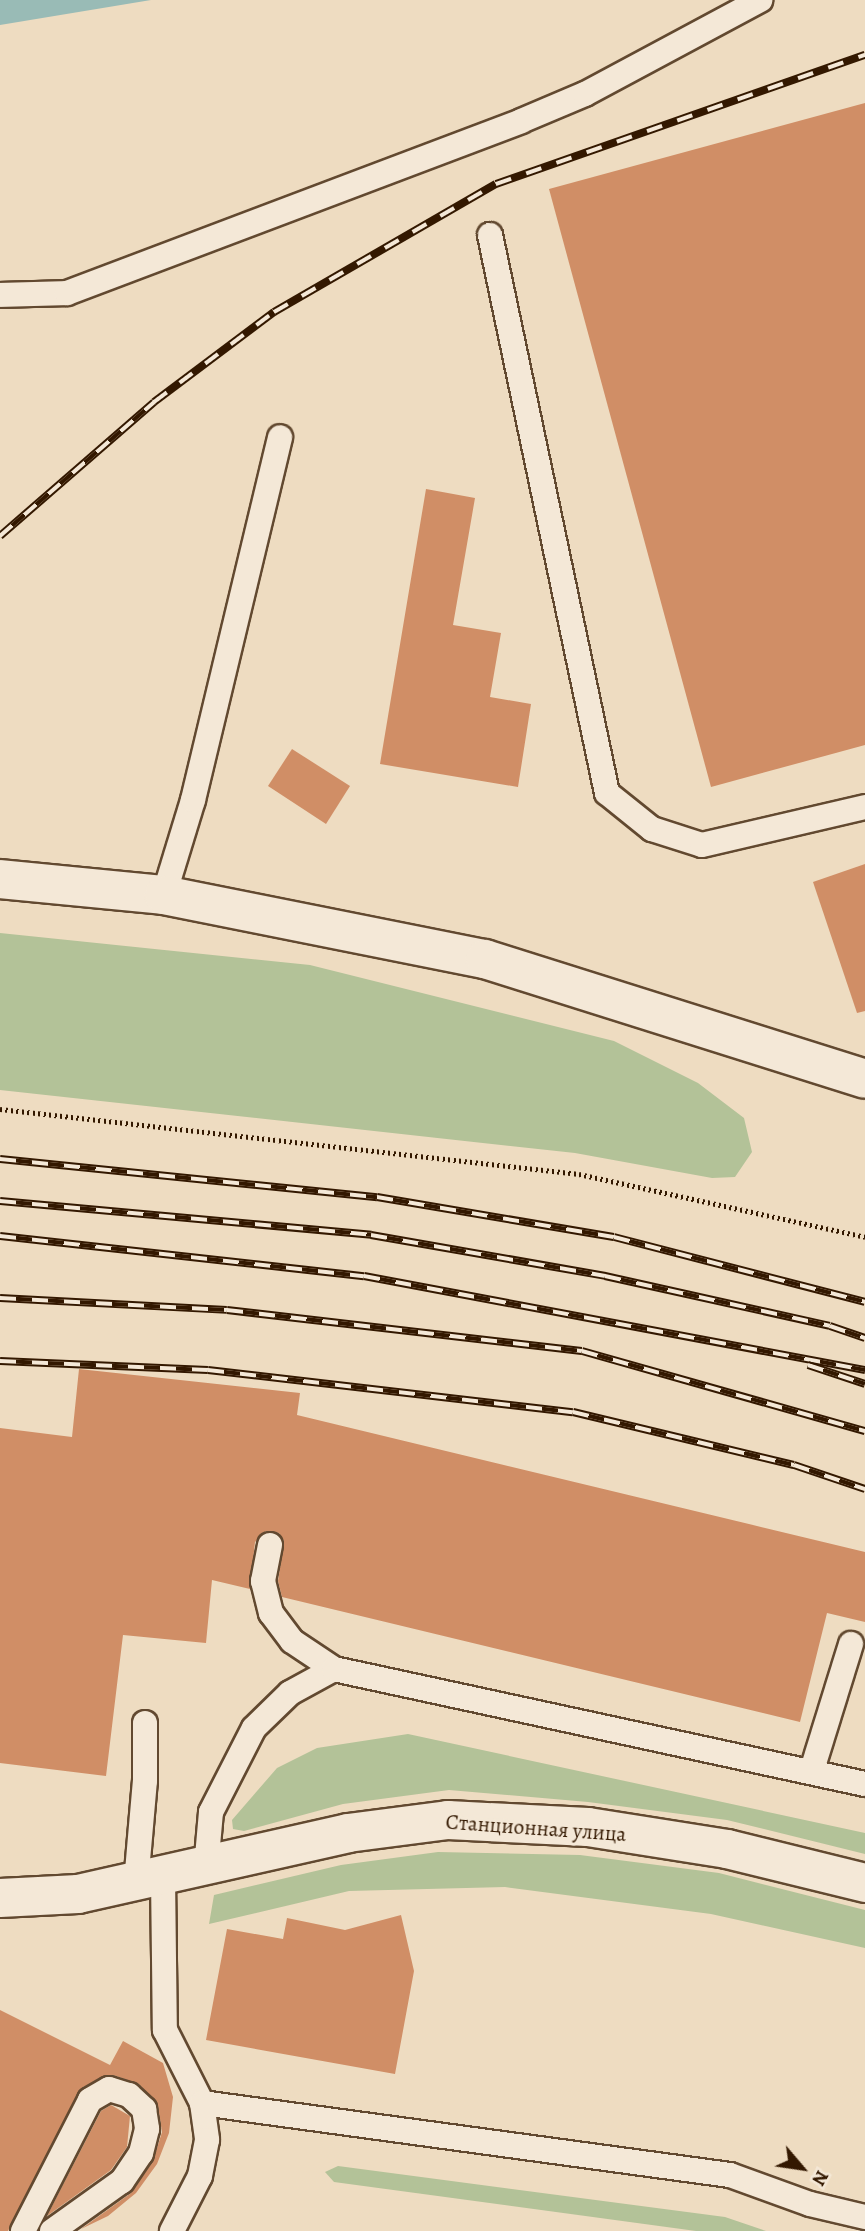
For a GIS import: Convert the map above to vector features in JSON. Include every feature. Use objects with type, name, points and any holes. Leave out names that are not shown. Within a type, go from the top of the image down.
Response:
[{"type":"street","points":[[0,879],[164,895],[485,959],[865,1079]]},
{"type":"street","name":"Станционная улица","points":[[0,1898],[78,1894],[206,1868],[348,1833],[448,1820],[588,1827],[727,1849],[865,1883]]},
{"type":"lane","points":[[0,295],[67,293],[521,121],[585,94],[760,0]]},
{"type":"lane","points":[[490,235],[607,793],[652,830],[702,845],[865,807]]},
{"type":"lane","points":[[164,895],[193,800],[280,437]]},
{"type":"lane","points":[[270,1545],[263,1581],[271,1613],[292,1641],[334,1669],[812,1770],[865,1784]]},
{"type":"lane","points":[[812,1770],[851,1644]]},
{"type":"lane","points":[[206,1868],[211,1812],[254,1728],[290,1693],[334,1669]]},
{"type":"lane","points":[[145,1723],[150,1880],[165,2030],[202,2103],[206,2140],[200,2176],[172,2231]]},
{"type":"lane","points":[[23,2231],[89,2100],[109,2089],[129,2095],[144,2109],[147,2129],[141,2153],[122,2181],[52,2231]]},
{"type":"lane","points":[[202,2103],[730,2175],[810,2204],[865,2217]]},
{"type":"path","points":[[0,1109],[579,1174],[865,1237]]},
{"type":"green space","points":[[0,933],[310,965],[614,1041],[698,1083],[744,1118],[752,1152],[735,1177],[712,1178],[575,1153],[0,1090]]},
{"type":"green space","points":[[408,1734],[865,1833],[865,1854],[727,1820],[588,1802],[449,1790],[343,1804],[244,1831],[233,1829],[232,1820],[277,1768],[317,1748]]},
{"type":"green space","points":[[438,1852],[580,1855],[719,1873],[865,1910],[865,1948],[711,1914],[505,1887],[349,1891],[209,1924],[214,1895],[341,1865]]},
{"type":"green space","points":[[338,2166],[725,2217],[766,2231],[696,2231],[334,2182],[325,2172]]},
{"type":"water","points":[[0,0],[151,0],[0,25]]},
{"type":"building","points":[[865,103],[865,745],[711,787],[549,189]]},
{"type":"building","points":[[426,489],[475,498],[453,625],[501,633],[490,697],[531,704],[518,787],[380,764]]},
{"type":"building","points":[[292,749],[350,786],[326,824],[268,786]]},
{"type":"building","points":[[865,864],[865,1011],[857,1013],[813,882]]},
{"type":"building","points":[[79,1369],[300,1393],[297,1415],[865,1552],[865,1622],[827,1613],[800,1722],[282,1597],[278,1581],[284,1541],[279,1533],[266,1531],[255,1542],[250,1589],[212,1580],[206,1643],[123,1635],[106,1776],[0,1763],[0,1428],[72,1437]]},
{"type":"building","points":[[401,1915],[414,1971],[395,2074],[206,2040],[227,1929],[283,1939],[287,1918],[345,1930]]},
{"type":"building","points":[[0,2010],[110,2065],[123,2041],[163,2063],[173,2097],[169,2133],[157,2164],[136,2193],[108,2216],[81,2229],[131,2193],[153,2161],[162,2132],[158,2106],[139,2084],[113,2075],[83,2087],[8,2231],[0,2231]]},
{"type":"building","points":[[111,2105],[130,2116],[127,2147],[111,2170],[47,2216],[101,2111]]},
{"type":"railway","points":[[0,536],[154,402],[274,312],[496,184],[865,55]]},
{"type":"railway","points":[[0,1159],[377,1197],[614,1237],[865,1302]]},
{"type":"railway","points":[[0,1201],[371,1235],[605,1276],[830,1326],[865,1338]]},
{"type":"railway","points":[[0,1236],[364,1276],[865,1370]]},
{"type":"railway","points":[[0,1298],[227,1310],[582,1351],[865,1431]]},
{"type":"railway","points":[[0,1361],[208,1370],[573,1412],[794,1465],[865,1489]]},
{"type":"railway","points":[[808,1365],[865,1384]]}]
